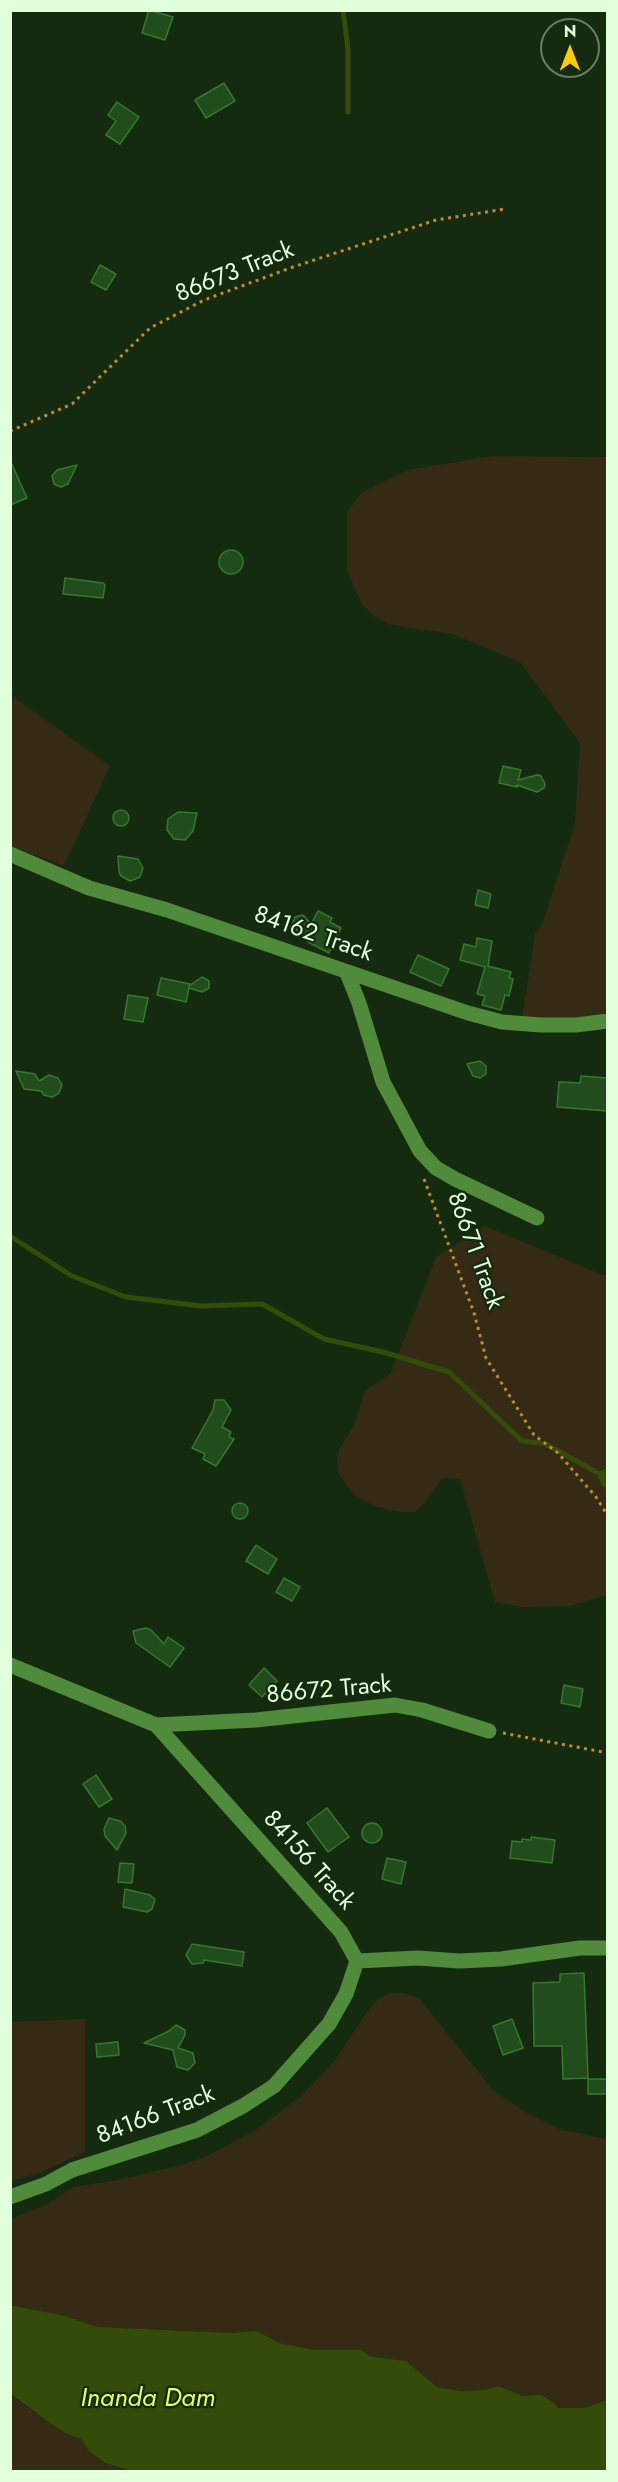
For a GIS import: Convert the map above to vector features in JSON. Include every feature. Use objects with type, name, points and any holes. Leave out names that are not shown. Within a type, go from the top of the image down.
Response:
[{"type":"street","name":"84162 Track","points":[[10,854],[89,888],[167,910],[468,1013],[502,1022],[576,1025],[608,1021]]},
{"type":"street","points":[[346,973],[359,1003],[383,1082],[420,1151],[436,1168],[455,1179],[537,1218]]},
{"type":"street","name":"84156 Track","points":[[10,1665],[156,1725],[341,1932],[357,1961]]},
{"type":"street","name":"86672 Track","points":[[156,1725],[256,1720],[395,1705],[422,1710],[489,1731]]},
{"type":"street","points":[[357,1961],[418,1958],[459,1961],[501,1959],[580,1948],[608,1948]]},
{"type":"street","name":"84166 Track","points":[[10,2197],[46,2184],[72,2170],[197,2130],[243,2106],[273,2086],[329,2024],[346,1994],[357,1961]]},
{"type":"path","name":"86673 Track","points":[[10,431],[72,404],[150,328],[204,300],[293,267],[436,220],[505,209]]},
{"type":"path","name":"86671 Track","points":[[421,1170],[474,1313],[486,1358],[534,1436],[558,1453],[572,1468],[608,1516]]},
{"type":"path","points":[[489,1731],[608,1753]]},
{"type":"shaded area","points":[[493,456],[607,457],[607,1013],[559,1020],[522,1019],[535,934],[542,925],[575,823],[580,743],[520,662],[453,634],[391,625],[375,617],[362,604],[347,571],[347,512],[362,492],[408,470]]},
{"type":"shaded area","points":[[15,698],[110,766],[64,866],[11,846],[10,705]]},
{"type":"shaded area","points":[[485,1226],[605,1276],[607,1273],[607,1468],[596,1471],[602,1485],[607,1489],[607,1595],[569,1606],[523,1607],[495,1602],[460,1479],[442,1478],[425,1503],[415,1512],[402,1512],[377,1507],[354,1495],[339,1474],[337,1461],[340,1448],[354,1425],[365,1391],[391,1373],[436,1257]]},
{"type":"shaded area","points":[[391,1993],[404,1993],[419,1998],[493,2090],[525,2112],[562,2130],[607,2139],[607,2400],[585,2408],[557,2408],[542,2395],[522,2396],[499,2386],[484,2390],[460,2391],[437,2387],[406,2361],[373,2357],[360,2350],[315,2350],[279,2343],[257,2331],[233,2333],[97,2327],[65,2316],[11,2305],[10,2219],[48,2204],[73,2187],[124,2179],[185,2164],[209,2155],[256,2130],[300,2097],[320,2077],[338,2056],[369,2009],[378,1999]]},
{"type":"shaded area","points":[[85,2019],[85,2152],[40,2173],[11,2181],[11,2022]]},
{"type":"shaded area","points":[[10,2394],[65,2433],[81,2439],[89,2451],[105,2463],[131,2471],[11,2471]]},
{"type":"water","points":[[608,1468],[607,1489],[602,1486],[596,1472]]},
{"type":"water","name":"Inanda Dam","points":[[10,2305],[65,2316],[97,2327],[233,2333],[257,2331],[279,2343],[315,2350],[360,2350],[373,2357],[406,2361],[437,2387],[460,2391],[484,2390],[499,2386],[522,2396],[542,2395],[558,2408],[585,2408],[607,2400],[607,2471],[131,2471],[105,2463],[89,2451],[81,2439],[51,2424],[11,2394]]},
{"type":"building","points":[[149,10],[173,17],[165,40],[142,33]]},
{"type":"building","points":[[224,83],[235,101],[206,118],[195,100]]},
{"type":"building","points":[[117,102],[139,117],[120,144],[106,135],[116,121],[108,115]]},
{"type":"building","points":[[100,265],[116,274],[106,290],[91,282]]},
{"type":"building","points":[[10,460],[27,498],[10,505]]},
{"type":"building","points":[[77,465],[68,484],[61,487],[54,484],[52,476],[57,470]]},
{"type":"building","points":[[231,550],[236,551],[242,557],[242,567],[236,573],[231,574],[226,573],[220,567],[219,562],[220,557],[226,551]]},
{"type":"building","points":[[65,578],[103,583],[105,585],[103,598],[63,594]]},
{"type":"building","points":[[503,766],[521,770],[518,780],[541,776],[545,784],[544,788],[537,792],[517,785],[517,787],[499,783]]},
{"type":"building","points":[[118,810],[124,810],[129,818],[127,824],[118,826],[113,821],[113,815]]},
{"type":"building","points":[[178,812],[197,813],[193,831],[185,840],[174,839],[167,830],[168,819]]},
{"type":"building","points":[[118,856],[138,859],[143,868],[140,877],[130,881],[121,876]]},
{"type":"building","points":[[478,890],[491,894],[488,908],[475,905]]},
{"type":"building","points":[[318,911],[332,918],[330,922],[341,928],[329,953],[308,942],[292,925],[295,917],[303,915],[311,924]]},
{"type":"building","points":[[477,938],[492,941],[488,966],[511,972],[509,978],[513,979],[509,996],[505,995],[501,1010],[482,1005],[485,996],[477,994],[485,967],[460,960],[464,944],[476,947]]},
{"type":"building","points":[[418,955],[449,969],[441,986],[410,972]]},
{"type":"building","points":[[202,977],[209,981],[209,988],[202,992],[189,988],[186,1002],[157,995],[161,978],[190,984],[189,986]]},
{"type":"building","points":[[128,995],[148,998],[143,1022],[124,1019]]},
{"type":"building","points":[[480,1061],[486,1066],[486,1074],[480,1078],[473,1076],[467,1064]]},
{"type":"building","points":[[16,1071],[35,1074],[39,1081],[49,1075],[58,1078],[62,1085],[59,1093],[52,1097],[44,1095],[41,1091],[24,1089]]},
{"type":"building","points":[[581,1076],[608,1078],[608,1111],[557,1107],[559,1082],[580,1083]]},
{"type":"building","points":[[215,1400],[224,1400],[231,1410],[222,1427],[231,1432],[229,1437],[234,1439],[216,1466],[203,1459],[205,1454],[192,1448],[213,1410]]},
{"type":"building","points":[[237,1503],[243,1503],[248,1511],[246,1517],[237,1519],[232,1514],[232,1508]]},
{"type":"building","points":[[256,1545],[277,1559],[268,1574],[246,1561]]},
{"type":"building","points":[[284,1578],[300,1587],[292,1601],[276,1592]]},
{"type":"building","points":[[146,1628],[151,1630],[164,1644],[168,1637],[184,1648],[170,1667],[136,1643],[133,1631]]},
{"type":"building","points":[[264,1668],[277,1681],[262,1697],[249,1685]]},
{"type":"building","points":[[564,1685],[583,1689],[580,1707],[561,1703]]},
{"type":"building","points":[[96,1775],[112,1799],[99,1807],[83,1784]]},
{"type":"building","points":[[327,1808],[349,1837],[328,1852],[307,1823]]},
{"type":"building","points":[[109,1818],[120,1821],[125,1826],[126,1833],[117,1850],[105,1836],[104,1829]]},
{"type":"building","points":[[372,1823],[379,1826],[382,1833],[379,1840],[372,1843],[365,1840],[362,1833],[365,1826]]},
{"type":"building","points":[[531,1837],[555,1840],[552,1863],[510,1858],[512,1841],[522,1842],[522,1839],[531,1840]]},
{"type":"building","points":[[387,1858],[406,1862],[401,1884],[382,1879]]},
{"type":"building","points":[[120,1863],[134,1864],[132,1883],[118,1882]]},
{"type":"building","points":[[125,1889],[150,1895],[155,1899],[152,1909],[147,1912],[123,1907]]},
{"type":"building","points":[[192,1944],[244,1952],[242,1966],[204,1960],[203,1963],[192,1964],[186,1955]]},
{"type":"building","points":[[584,1973],[588,2078],[563,2079],[562,2046],[534,2046],[533,1983],[560,1982],[560,1974]]},
{"type":"building","points":[[512,2019],[523,2048],[503,2055],[493,2026]]},
{"type":"building","points":[[176,2025],[185,2030],[185,2035],[178,2048],[193,2053],[195,2063],[188,2070],[177,2067],[173,2050],[144,2043]]},
{"type":"building","points":[[118,2042],[119,2055],[97,2057],[96,2044]]},
{"type":"building","points":[[588,2079],[608,2079],[608,2094],[588,2094]]},
{"type":"waterway","points":[[343,10],[348,49],[348,112]]},
{"type":"waterway","points":[[10,1236],[72,1276],[126,1297],[201,1306],[262,1304],[324,1339],[383,1352],[449,1372],[522,1441],[546,1444],[596,1472]]}]
